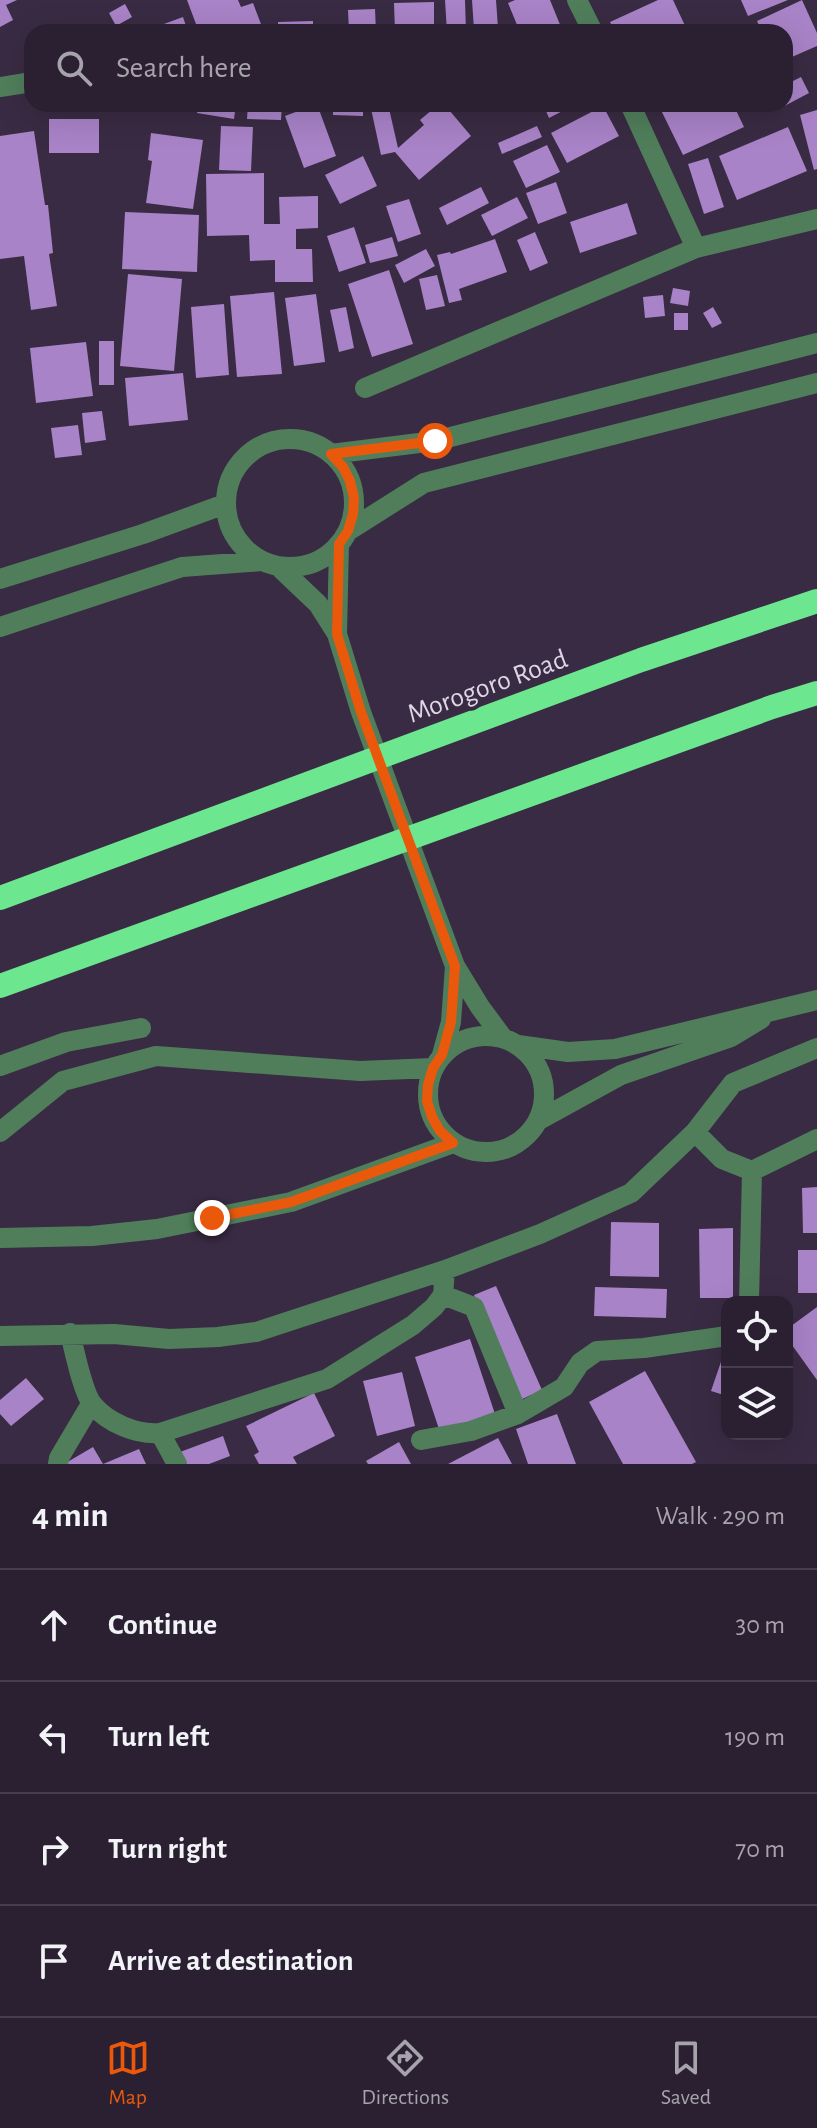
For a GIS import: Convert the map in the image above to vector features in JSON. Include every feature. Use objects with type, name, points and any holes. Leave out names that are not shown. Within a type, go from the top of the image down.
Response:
[{"type":"highway","name":"Morogoro Road","points":[[0,898],[641,660],[817,601]]},
{"type":"highway","points":[[0,986],[817,693]]},
{"type":"street","points":[[577,0],[583,24]]},
{"type":"street","points":[[0,87],[24,83]]},
{"type":"street","points":[[634,112],[696,248]]},
{"type":"street","points":[[365,388],[696,248],[817,219]]},
{"type":"street","points":[[331,454],[435,441],[817,343]]},
{"type":"street","points":[[0,627],[182,567],[270,563],[295,567],[311,563],[326,556],[343,537],[424,483],[817,383]]},
{"type":"street","points":[[337,634],[343,537],[353,514],[354,498],[350,481],[343,467],[317,445],[285,439],[268,443],[253,450],[232,475],[225,504],[229,525],[248,552],[270,563],[318,604],[337,634],[361,712],[455,966],[480,1007],[511,1042],[531,1057],[540,1071],[544,1104],[539,1120],[517,1144],[501,1151],[484,1153],[453,1143],[440,1131],[427,1101],[428,1085],[451,1022],[455,966]]},
{"type":"street","points":[[0,579],[143,534],[225,504]]},
{"type":"street","points":[[0,1132],[63,1081],[156,1056],[360,1071],[438,1062],[455,1044],[487,1036],[568,1052],[615,1049],[817,1000]]},
{"type":"street","points":[[539,1120],[621,1075],[731,1037],[771,1013]]},
{"type":"street","points":[[0,1066],[66,1042],[141,1028]]},
{"type":"street","points":[[0,1336],[70,1333],[169,1339],[256,1332],[445,1270],[540,1234],[631,1193],[695,1132],[733,1083],[817,1048]]},
{"type":"street","points":[[695,1132],[722,1159],[752,1171],[817,1139]]},
{"type":"street","points":[[0,1238],[92,1236],[157,1229],[291,1202],[453,1143]]},
{"type":"street","points":[[749,1296],[752,1171]]},
{"type":"street","points":[[70,1333],[91,1404],[130,1429],[145,1435],[160,1433],[327,1379],[413,1325],[443,1295],[445,1270]]},
{"type":"street","points":[[443,1295],[474,1307],[488,1334],[518,1414]]},
{"type":"street","points":[[421,1440],[471,1431],[518,1414],[564,1387],[580,1363],[597,1351],[721,1337]]},
{"type":"street","points":[[58,1464],[91,1404]]},
{"type":"street","points":[[160,1433],[177,1464]]},
{"type":"building","points":[[0,0],[17,0],[6,5],[13,20],[0,27]]},
{"type":"building","points":[[187,0],[238,0],[241,7],[253,3],[261,24],[196,24]]},
{"type":"building","points":[[445,0],[465,0],[466,24],[446,24]]},
{"type":"building","points":[[472,0],[496,0],[498,24],[474,24]]},
{"type":"building","points":[[515,0],[550,0],[560,24],[517,24],[508,3]]},
{"type":"building","points":[[658,0],[673,0],[684,24],[611,24]]},
{"type":"building","points":[[741,0],[788,0],[748,16]]},
{"type":"building","points":[[802,0],[817,33],[817,46],[793,56],[793,24],[758,24],[757,21]]},
{"type":"building","points":[[434,2],[434,24],[395,24],[394,3]]},
{"type":"building","points":[[125,4],[132,17],[115,24],[109,13]]},
{"type":"building","points":[[375,9],[376,24],[349,24],[348,10]]},
{"type":"building","points":[[183,17],[185,24],[164,24]]},
{"type":"building","points":[[313,21],[313,24],[278,24]]},
{"type":"building","points":[[801,77],[809,93],[793,101],[793,81]]},
{"type":"building","points":[[817,110],[817,169],[814,170],[800,115]]},
{"type":"building","points":[[197,112],[235,112],[234,119]]},
{"type":"building","points":[[247,112],[282,112],[281,120],[247,119]]},
{"type":"building","points":[[296,112],[320,112],[336,156],[304,168],[285,116]]},
{"type":"building","points":[[333,112],[363,112],[363,116],[333,115]]},
{"type":"building","points":[[372,112],[390,112],[398,148],[424,125],[420,120],[430,112],[451,112],[471,136],[419,180],[395,152],[381,155]]},
{"type":"building","points":[[546,112],[561,112],[549,118]]},
{"type":"building","points":[[591,112],[606,112],[619,136],[567,163],[551,133]]},
{"type":"building","points":[[662,112],[737,112],[744,127],[683,155]]},
{"type":"building","points":[[49,119],[99,119],[99,153],[49,153]]},
{"type":"building","points":[[221,126],[253,127],[251,171],[219,170]]},
{"type":"building","points":[[537,126],[542,137],[502,154],[498,143]]},
{"type":"building","points":[[788,127],[807,171],[737,200],[719,156]]},
{"type":"building","points":[[34,131],[45,205],[48,205],[53,253],[49,254],[57,306],[31,310],[24,256],[0,259],[0,136]]},
{"type":"building","points":[[151,133],[203,140],[193,209],[146,203],[152,161],[148,160]]},
{"type":"building","points":[[547,145],[560,172],[526,188],[513,161]]},
{"type":"building","points":[[363,156],[377,186],[340,204],[325,175]]},
{"type":"building","points":[[708,158],[724,207],[704,214],[688,164]]},
{"type":"building","points":[[264,173],[264,224],[280,224],[279,197],[318,196],[318,228],[296,229],[296,249],[312,249],[313,282],[275,282],[275,260],[250,261],[249,235],[207,236],[206,174]]},
{"type":"building","points":[[556,182],[567,213],[538,224],[526,193]]},
{"type":"building","points":[[481,187],[489,203],[447,225],[439,208]]},
{"type":"building","points":[[517,197],[528,218],[492,236],[481,215]]},
{"type":"building","points":[[409,199],[421,234],[398,242],[386,206]]},
{"type":"building","points":[[627,203],[637,234],[580,253],[570,222]]},
{"type":"building","points":[[125,212],[199,215],[197,272],[122,269]]},
{"type":"building","points":[[354,227],[366,263],[339,272],[327,236]]},
{"type":"building","points":[[535,232],[548,263],[530,271],[517,240]]},
{"type":"building","points":[[392,237],[398,256],[370,263],[365,245]]},
{"type":"building","points":[[495,239],[507,272],[459,289],[462,300],[449,303],[437,255],[451,254]]},
{"type":"building","points":[[426,249],[435,266],[404,283],[395,265]]},
{"type":"building","points":[[389,270],[413,344],[372,357],[348,284]]},
{"type":"building","points":[[128,274],[182,279],[174,371],[120,366]]},
{"type":"building","points":[[437,275],[445,306],[426,310],[419,279]]},
{"type":"building","points":[[673,288],[690,291],[688,306],[670,303]]},
{"type":"building","points":[[274,292],[282,374],[237,377],[230,296]]},
{"type":"building","points":[[316,294],[325,362],[294,366],[285,298]]},
{"type":"building","points":[[663,295],[665,316],[645,318],[643,297]]},
{"type":"building","points":[[224,304],[229,375],[196,378],[191,307]]},
{"type":"building","points":[[346,307],[354,348],[339,352],[330,310]]},
{"type":"building","points":[[713,307],[722,323],[712,328],[703,313]]},
{"type":"building","points":[[674,313],[688,313],[688,330],[674,330]]},
{"type":"building","points":[[99,341],[114,341],[114,385],[99,385]]},
{"type":"building","points":[[86,342],[93,396],[36,403],[30,348]]},
{"type":"building","points":[[183,373],[188,420],[129,426],[125,378]]},
{"type":"building","points":[[102,411],[106,440],[85,443],[82,413]]},
{"type":"building","points":[[78,425],[82,455],[55,458],[51,428]]},
{"type":"building","points":[[817,1187],[817,1233],[803,1233],[802,1188]]},
{"type":"building","points":[[611,1222],[659,1223],[659,1277],[610,1276]]},
{"type":"building","points":[[733,1228],[733,1296],[700,1298],[699,1229]]},
{"type":"building","points":[[798,1250],[817,1250],[817,1293],[798,1293]]},
{"type":"building","points":[[496,1286],[542,1390],[520,1400],[474,1295]]},
{"type":"building","points":[[595,1287],[667,1289],[666,1318],[594,1316]]},
{"type":"building","points":[[817,1307],[817,1380],[793,1346],[793,1325]]},
{"type":"building","points":[[470,1339],[495,1414],[440,1432],[415,1357]]},
{"type":"building","points":[[721,1362],[721,1394],[711,1391]]},
{"type":"building","points":[[645,1371],[696,1462],[623,1464],[589,1402]]},
{"type":"building","points":[[402,1372],[415,1426],[377,1436],[363,1381]]},
{"type":"building","points":[[26,1378],[44,1399],[11,1426],[0,1414],[0,1400]]},
{"type":"building","points":[[314,1393],[335,1436],[293,1457],[297,1464],[259,1464],[254,1455],[259,1452],[246,1426]]},
{"type":"building","points":[[557,1414],[576,1464],[528,1464],[516,1429]]},
{"type":"building","points":[[223,1436],[230,1456],[209,1464],[185,1464],[180,1452]]},
{"type":"building","points":[[498,1438],[512,1464],[448,1464]]},
{"type":"building","points":[[399,1442],[411,1464],[368,1464],[366,1461]]},
{"type":"building","points":[[93,1447],[103,1464],[64,1464]]},
{"type":"building","points":[[139,1449],[146,1464],[103,1464]]},
{"type":"route","points":[[212,1218],[291,1202],[453,1143],[440,1131],[427,1101],[433,1068],[442,1055],[451,1022],[455,966],[361,712],[337,634],[339,544],[348,531],[354,498],[343,467],[331,454],[435,441]]}]
